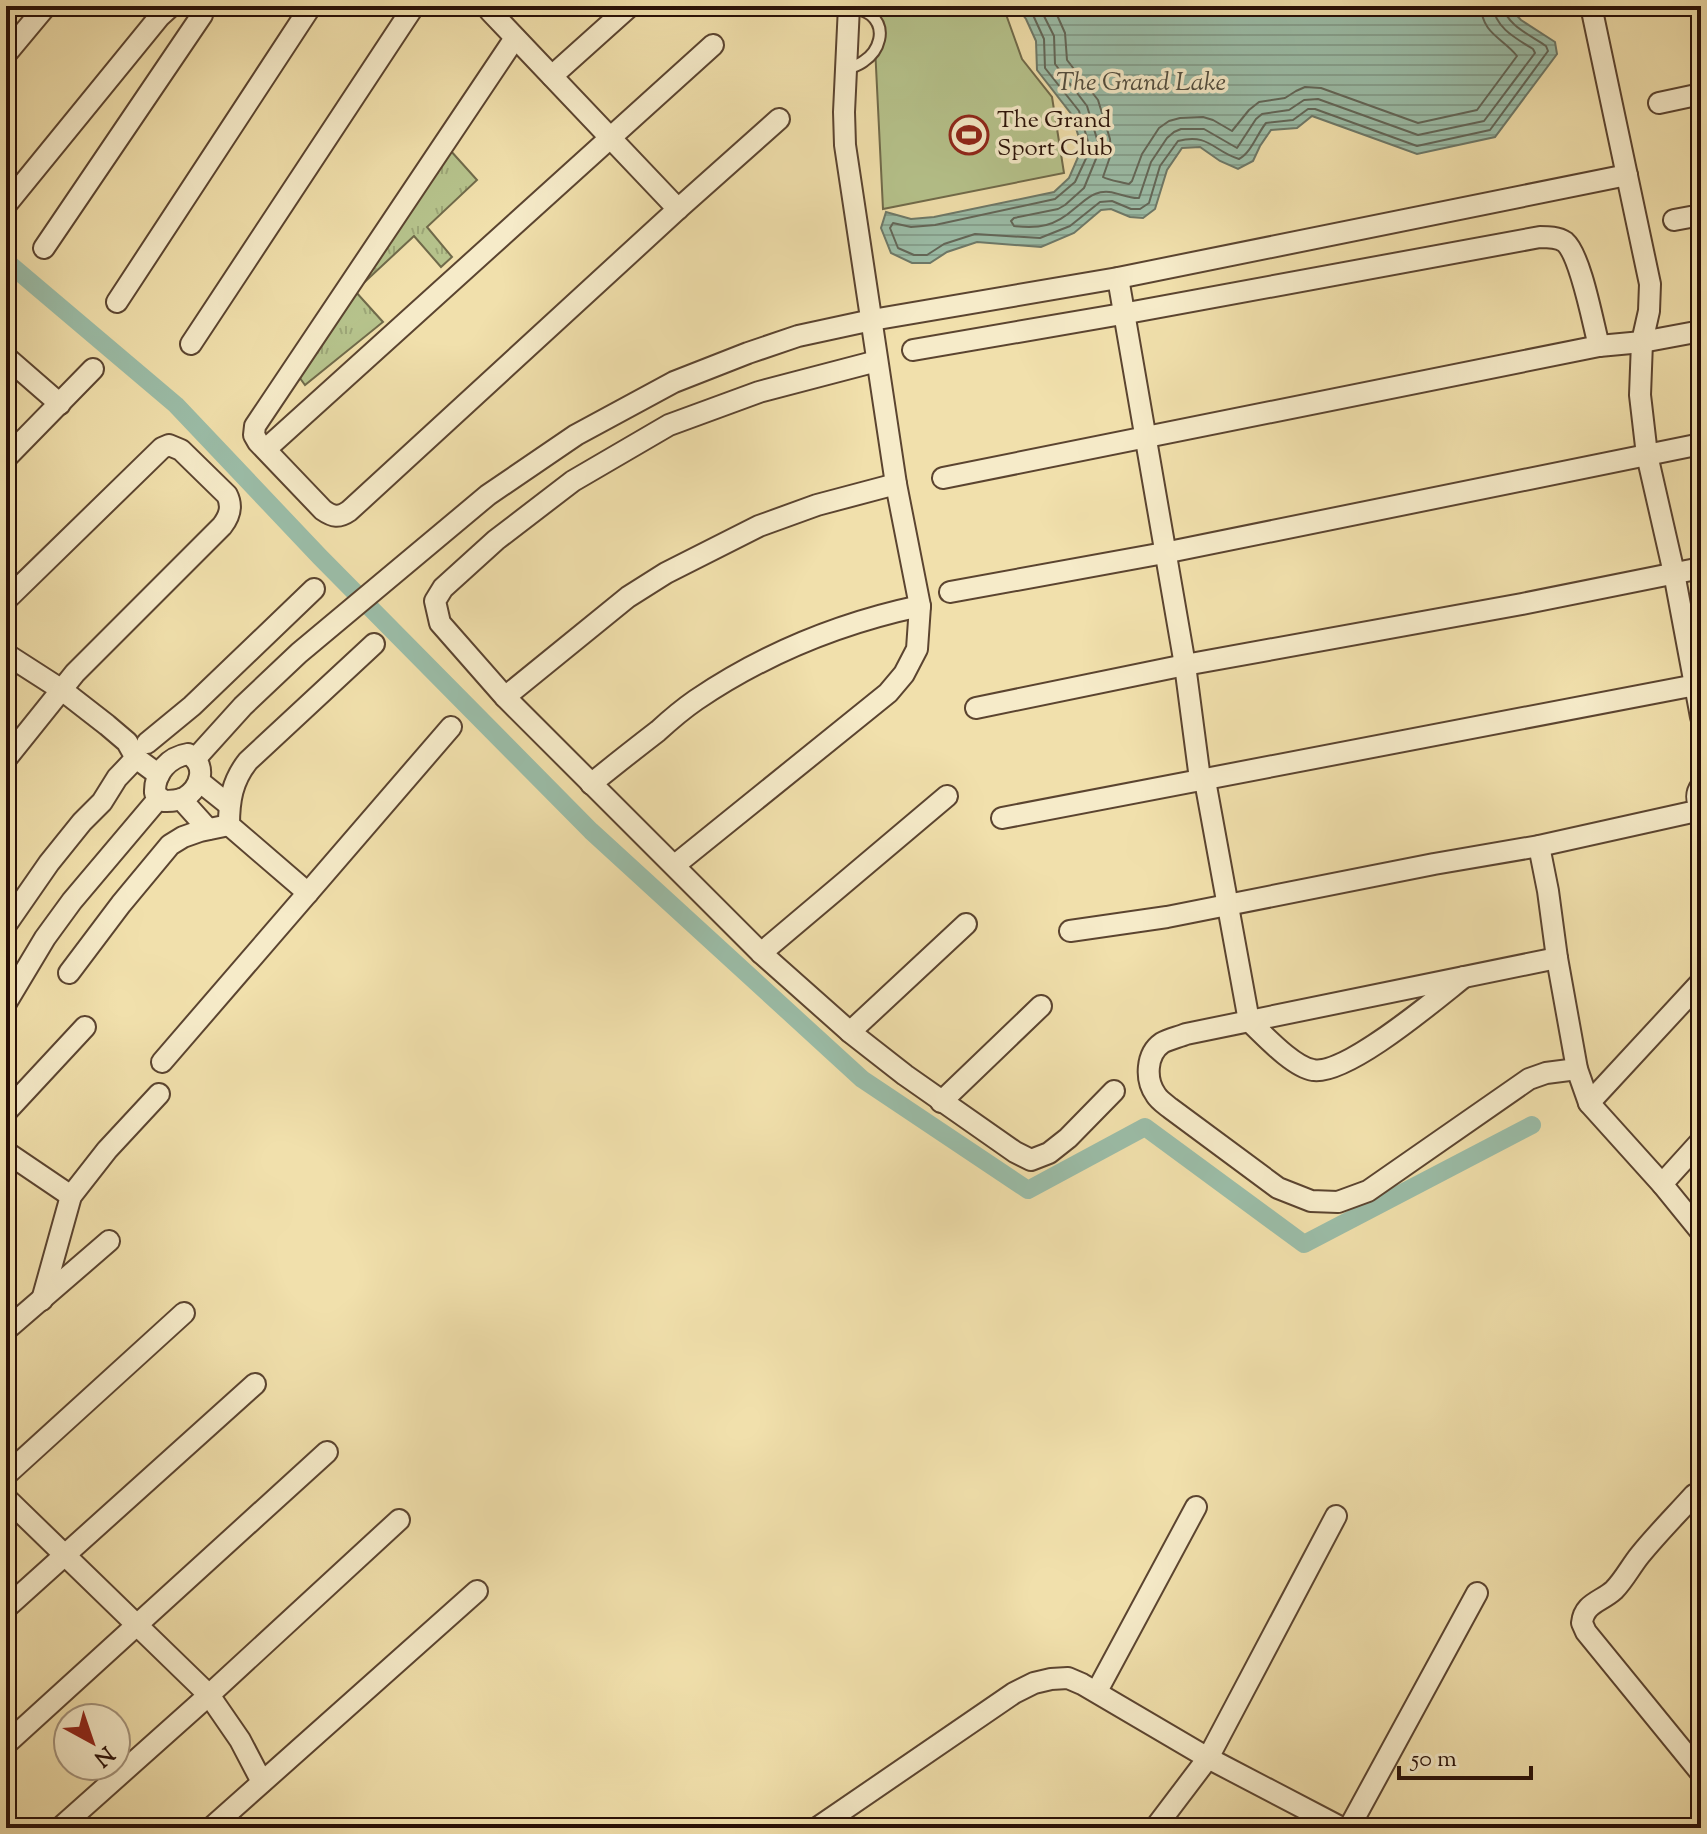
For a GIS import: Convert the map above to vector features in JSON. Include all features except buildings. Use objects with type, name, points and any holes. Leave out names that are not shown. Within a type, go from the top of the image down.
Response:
[{"type":"street","points":[[6,54],[46,6]]},
{"type":"street","points":[[6,205],[171,6]]},
{"type":"street","points":[[44,248],[202,15],[204,6]]},
{"type":"street","points":[[117,302],[311,6]]},
{"type":"street","points":[[191,344],[414,6]]},
{"type":"street","points":[[490,6],[490,11],[515,38],[678,209]]},
{"type":"street","points":[[552,76],[630,6]]},
{"type":"street","points":[[675,865],[888,693],[904,674],[917,649],[920,606],[896,484],[845,145],[844,112],[851,6]]},
{"type":"street","points":[[1591,6],[1650,284],[1649,311],[1642,342],[1640,395],[1647,455],[1698,684],[1701,717]]},
{"type":"street","points":[[515,38],[257,420],[254,435],[323,510],[334,516],[344,514],[779,119]]},
{"type":"street","points":[[266,449],[713,45]]},
{"type":"street","points":[[1659,103],[1701,94]]},
{"type":"street","points":[[196,758],[243,706],[299,653],[488,495],[576,435],[674,382],[798,336],[872,320],[1118,278],[1627,175]]},
{"type":"street","points":[[1674,220],[1701,215]]},
{"type":"street","points":[[913,350],[1540,237],[1565,243],[1579,270],[1599,346]]},
{"type":"street","points":[[1118,278],[1185,665],[1200,779],[1206,786],[1249,1021],[1300,1065],[1314,1071],[1334,1068],[1356,1057],[1464,977]]},
{"type":"street","points":[[943,478],[1599,346],[1701,331]]},
{"type":"street","points":[[6,357],[60,404]]},
{"type":"street","points":[[877,361],[759,392],[669,425],[573,481],[496,540],[443,588],[435,601],[440,623],[505,697],[761,953],[850,1032],[941,1102],[1031,1160],[1049,1153],[1068,1138],[1114,1091]]},
{"type":"street","points":[[6,458],[93,369]]},
{"type":"street","points":[[950,592],[1164,553],[1701,444]]},
{"type":"street","points":[[6,600],[162,448],[169,445],[177,447],[227,495],[230,502],[228,519],[75,673],[6,759]]},
{"type":"street","points":[[505,697],[628,597],[717,545],[817,505],[896,484]]},
{"type":"street","points":[[976,708],[1185,665],[1701,568]]},
{"type":"street","points":[[6,925],[49,863],[102,802],[137,748],[192,706],[314,589]]},
{"type":"street","points":[[591,784],[694,701],[749,668],[829,631],[881,614],[920,606]]},
{"type":"street","points":[[69,973],[170,845],[208,829],[229,815],[238,774],[248,761],[374,644]]},
{"type":"street","points":[[6,654],[62,690],[164,768]]},
{"type":"street","points":[[1002,818],[1698,684]]},
{"type":"street","points":[[162,1062],[451,727]]},
{"type":"street","points":[[188,754],[196,758],[201,773],[189,794],[181,799],[163,801],[155,793],[155,786],[164,768],[179,755],[188,754]]},
{"type":"street","points":[[199,781],[308,893]]},
{"type":"street","points":[[1070,931],[1167,917],[1539,846],[1701,809],[1697,795],[1701,786]]},
{"type":"street","points":[[761,953],[947,796]]},
{"type":"street","points":[[6,1003],[45,938],[72,901],[159,798]]},
{"type":"street","points":[[181,799],[208,829]]},
{"type":"street","points":[[1539,846],[1577,1069],[1589,1103],[1701,1232]]},
{"type":"street","points":[[850,1032],[966,924]]},
{"type":"street","points":[[1557,958],[1186,1034],[1162,1043],[1154,1052],[1149,1080],[1156,1096],[1278,1188],[1311,1201],[1338,1202],[1368,1191],[1529,1079],[1546,1073],[1577,1069]]},
{"type":"street","points":[[1589,1103],[1701,982]]},
{"type":"street","points":[[941,1102],[1041,1006]]},
{"type":"street","points":[[6,1112],[85,1027]]},
{"type":"street","points":[[42,1300],[71,1196],[107,1150],[159,1094]]},
{"type":"street","points":[[1662,1184],[1701,1141]]},
{"type":"street","points":[[6,1152],[71,1196]]},
{"type":"street","points":[[6,1330],[109,1241]]},
{"type":"street","points":[[6,1475],[184,1313]]},
{"type":"street","points":[[6,1608],[255,1384]]},
{"type":"street","points":[[6,1744],[327,1452]]},
{"type":"street","points":[[1694,1495],[1638,1556],[1618,1586],[1586,1609],[1582,1623],[1586,1632],[1701,1773]]},
{"type":"street","points":[[6,1498],[209,1695],[240,1740],[262,1782]]},
{"type":"street","points":[[1097,1691],[1196,1507]]},
{"type":"street","points":[[1155,1828],[1208,1758],[1336,1516]]},
{"type":"street","points":[[60,1828],[399,1520]]},
{"type":"street","points":[[211,1828],[477,1591]]},
{"type":"street","points":[[1349,1828],[1477,1593]]},
{"type":"street","points":[[817,1828],[1014,1693],[1034,1683],[1068,1678],[1097,1691],[1208,1758],[1342,1828]]},
{"type":"lane","points":[[846,70],[865,61],[877,47],[880,35],[878,24],[871,15],[851,6]]},
{"type":"green space","name":"The Grand Sport Club","points":[[873,6],[1003,6],[1022,59],[1052,97],[1064,173],[883,209]]},
{"type":"green space","points":[[450,150],[477,180],[427,227],[452,257],[441,267],[414,236],[355,291],[383,322],[305,385],[297,374]]},
{"type":"water","name":"The Grand Lake","points":[[1016,6],[1508,6],[1521,20],[1555,42],[1557,54],[1495,137],[1417,154],[1312,116],[1297,128],[1271,130],[1253,161],[1238,169],[1200,147],[1182,148],[1167,170],[1155,209],[1143,218],[1130,217],[1111,209],[1101,210],[1074,233],[1041,247],[977,242],[947,252],[930,263],[912,263],[891,253],[881,228],[886,212],[911,219],[934,217],[1054,192],[1069,178],[1082,148],[1072,115],[1037,70],[1036,41]]},
{"type":"waterway","points":[[6,261],[176,405],[320,557],[591,831],[862,1079],[1028,1190],[1145,1127],[1304,1244],[1532,1125]]},
{"type":"place","name":"The Grand Sport Club","points":[[969,135]]}]
